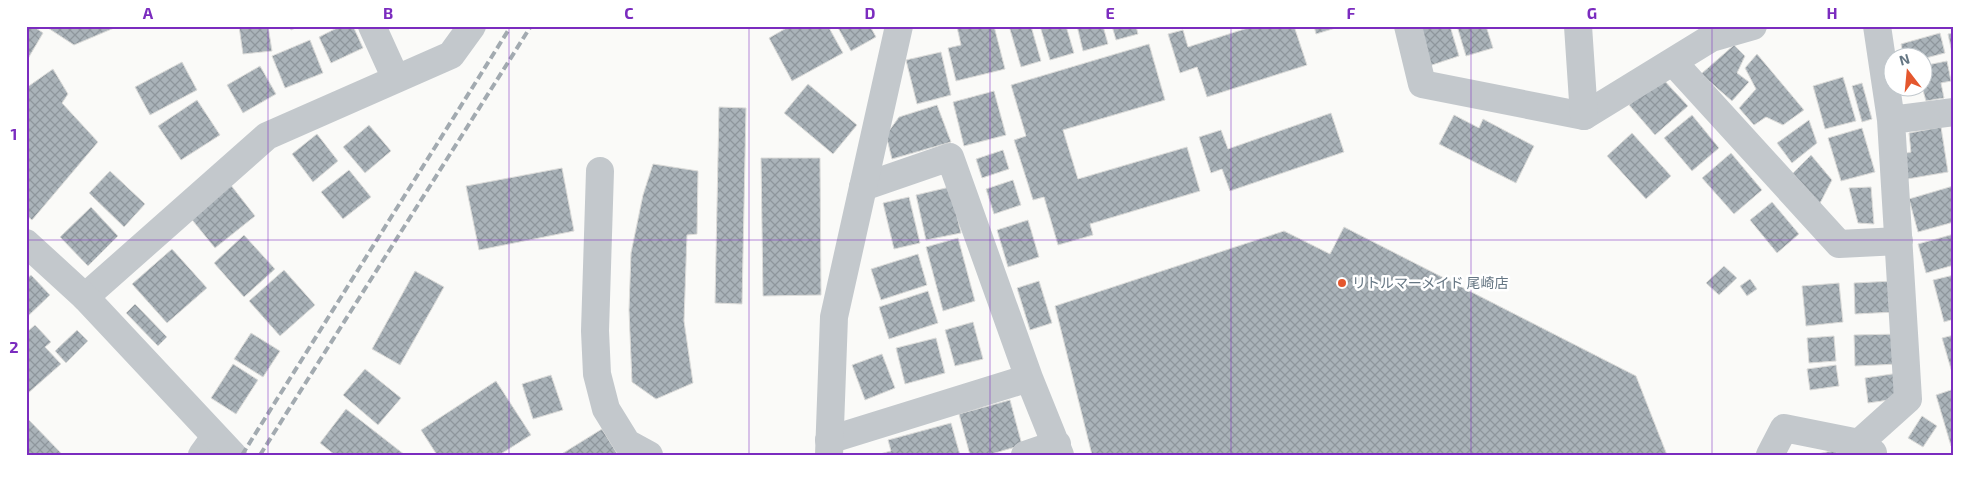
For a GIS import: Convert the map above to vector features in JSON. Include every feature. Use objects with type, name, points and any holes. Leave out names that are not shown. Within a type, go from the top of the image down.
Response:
[{"type":"street","points":[[372,26],[396,79]]},
{"type":"street","points":[[85,297],[266,136],[451,55],[472,26]]},
{"type":"street","points":[[1408,26],[1422,84],[1584,116],[1711,38],[1753,26]]},
{"type":"street","points":[[1578,26],[1584,116]]},
{"type":"street","points":[[1770,455],[1784,428],[1866,451],[1908,399],[1891,120],[1876,26]]},
{"type":"street","points":[[902,28],[862,187],[834,317],[829,447],[1029,378]]},
{"type":"street","points":[[1673,62],[1839,244],[1899,241]]},
{"type":"street","points":[[1891,120],[1952,120]]},
{"type":"street","points":[[862,187],[950,156],[1029,378],[1058,449],[1025,455]]},
{"type":"street","points":[[600,171],[595,331],[597,374],[606,409],[627,443],[649,455]]},
{"type":"street","points":[[26,243],[85,297],[217,449]]},
{"type":"building","points":[[26,26],[33,26],[43,33],[26,62]]},
{"type":"building","points":[[45,26],[113,26],[114,28],[74,45]]},
{"type":"building","points":[[239,26],[268,26],[272,51],[243,54]]},
{"type":"building","points":[[289,26],[300,26],[291,30]]},
{"type":"building","points":[[341,26],[353,26],[363,48],[331,63],[319,37]]},
{"type":"building","points":[[790,26],[828,26],[843,53],[792,81],[769,38]]},
{"type":"building","points":[[837,26],[870,26],[876,37],[851,51]]},
{"type":"building","points":[[994,26],[1005,69],[956,81],[948,48],[961,45],[957,27]]},
{"type":"building","points":[[1009,26],[1031,26],[1041,61],[1021,67]]},
{"type":"building","points":[[1040,26],[1066,26],[1074,53],[1050,60]]},
{"type":"building","points":[[1077,26],[1103,26],[1108,44],[1083,51]]},
{"type":"building","points":[[1112,26],[1136,26],[1138,34],[1116,40]]},
{"type":"building","points":[[1254,26],[1294,26],[1307,65],[1207,97],[1197,67],[1180,73],[1168,34],[1183,30],[1188,47]]},
{"type":"building","points":[[1314,26],[1342,26],[1316,34]]},
{"type":"building","points":[[1423,26],[1450,26],[1459,56],[1429,66],[1418,28]]},
{"type":"building","points":[[1457,26],[1486,26],[1493,48],[1466,56]]},
{"type":"building","points":[[1940,33],[1945,53],[1932,56],[1932,48],[1902,48],[1901,44]]},
{"type":"building","points":[[1954,33],[1954,62],[1948,34]]},
{"type":"building","points":[[310,40],[323,73],[285,88],[272,56]]},
{"type":"building","points":[[1149,44],[1165,100],[1063,130],[1078,179],[1187,147],[1200,191],[1090,224],[1093,235],[1058,245],[1044,197],[1033,200],[1014,140],[1026,136],[1011,85]]},
{"type":"building","points":[[1734,45],[1745,56],[1737,73],[1749,82],[1732,101],[1701,74]]},
{"type":"building","points":[[941,52],[951,95],[917,104],[906,60]]},
{"type":"building","points":[[1757,54],[1804,110],[1783,125],[1766,117],[1754,125],[1739,108],[1756,89],[1745,68]]},
{"type":"building","points":[[1947,61],[1951,81],[1941,83],[1944,98],[1926,101],[1925,98],[1932,98],[1932,64]]},
{"type":"building","points":[[182,62],[197,90],[150,115],[135,87]]},
{"type":"building","points":[[260,66],[276,94],[243,113],[227,85]]},
{"type":"building","points":[[53,69],[68,94],[62,103],[98,142],[32,220],[26,215],[26,88]]},
{"type":"building","points":[[1661,77],[1688,106],[1655,135],[1629,105]]},
{"type":"building","points":[[1843,77],[1856,121],[1825,129],[1813,86]]},
{"type":"building","points":[[1862,83],[1872,119],[1862,122],[1852,86]]},
{"type":"building","points":[[808,84],[857,125],[833,154],[784,113]]},
{"type":"building","points":[[994,91],[1006,135],[964,146],[953,102]]},
{"type":"building","points":[[197,100],[220,135],[181,160],[158,126]]},
{"type":"building","points":[[937,105],[951,142],[892,159],[886,135],[899,117]]},
{"type":"building","points":[[719,107],[746,108],[742,304],[715,303]]},
{"type":"building","points":[[1331,113],[1344,152],[1230,191],[1222,169],[1211,173],[1199,137],[1221,130],[1228,149]]},
{"type":"building","points":[[1454,115],[1479,128],[1483,119],[1534,146],[1516,183],[1439,144]]},
{"type":"building","points":[[1692,115],[1719,148],[1692,171],[1664,138]]},
{"type":"building","points":[[1809,120],[1817,143],[1792,163],[1777,143]]},
{"type":"building","points":[[369,125],[391,151],[365,173],[343,147]]},
{"type":"building","points":[[1941,127],[1948,172],[1907,179],[1903,154],[1911,152],[1909,133]]},
{"type":"building","points":[[1862,128],[1875,172],[1841,181],[1828,138]]},
{"type":"building","points":[[1632,133],[1671,176],[1646,199],[1607,156]]},
{"type":"building","points":[[317,134],[338,161],[313,182],[292,154]]},
{"type":"building","points":[[1003,150],[1009,169],[982,178],[976,159]]},
{"type":"building","points":[[1731,153],[1762,190],[1734,214],[1702,178]]},
{"type":"building","points":[[1811,155],[1832,180],[1819,205],[1792,174]]},
{"type":"building","points":[[761,158],[820,158],[821,295],[763,296]]},
{"type":"building","points":[[653,164],[698,171],[697,234],[687,235],[684,321],[693,383],[656,399],[632,382],[629,310],[631,253],[643,195]]},
{"type":"building","points":[[562,168],[574,231],[479,250],[466,186]]},
{"type":"building","points":[[349,170],[371,197],[343,219],[321,192]]},
{"type":"building","points":[[110,171],[145,204],[124,227],[89,193]]},
{"type":"building","points":[[1013,180],[1021,205],[994,214],[986,189]]},
{"type":"building","points":[[230,184],[255,216],[215,248],[189,216]]},
{"type":"building","points":[[1953,186],[1954,222],[1918,232],[1909,199]]},
{"type":"building","points":[[950,187],[961,233],[926,240],[916,195]]},
{"type":"building","points":[[1871,187],[1874,224],[1858,223],[1849,188]]},
{"type":"building","points":[[909,197],[920,243],[894,249],[883,203]]},
{"type":"building","points":[[1772,202],[1799,234],[1777,253],[1750,220]]},
{"type":"building","points":[[91,207],[118,236],[88,266],[60,237]]},
{"type":"building","points":[[1028,220],[1039,257],[1008,267],[997,230]]},
{"type":"building","points":[[1344,227],[1636,376],[1667,455],[1092,455],[1055,306],[1284,231],[1330,254]]},
{"type":"building","points":[[1954,234],[1954,265],[1926,273],[1918,244]]},
{"type":"building","points":[[244,235],[275,269],[244,297],[214,263]]},
{"type":"building","points":[[958,238],[975,301],[943,311],[926,247]]},
{"type":"building","points":[[172,249],[207,288],[167,323],[132,284]]},
{"type":"building","points":[[918,254],[927,285],[881,300],[871,269]]},
{"type":"building","points":[[1724,266],[1737,278],[1719,295],[1706,283]]},
{"type":"building","points":[[284,270],[315,305],[280,336],[249,301]]},
{"type":"building","points":[[415,271],[444,287],[400,365],[372,349]]},
{"type":"building","points":[[31,275],[50,295],[26,318],[26,279]]},
{"type":"building","points":[[1954,275],[1954,319],[1944,322],[1933,280]]},
{"type":"building","points":[[1750,279],[1757,289],[1747,296],[1740,286]]},
{"type":"building","points":[[1039,281],[1052,323],[1030,330],[1017,288]]},
{"type":"building","points":[[1894,281],[1895,312],[1855,314],[1854,283]]},
{"type":"building","points":[[1839,283],[1843,322],[1806,326],[1802,286]]},
{"type":"building","points":[[928,291],[938,323],[889,339],[879,307]]},
{"type":"building","points":[[135,304],[167,337],[158,346],[126,313]]},
{"type":"building","points":[[973,322],[983,359],[955,366],[945,330]]},
{"type":"building","points":[[35,325],[51,342],[45,347],[61,364],[27,394],[26,333]]},
{"type":"building","points":[[77,330],[88,341],[66,363],[55,351]]},
{"type":"building","points":[[251,333],[280,351],[263,377],[234,359]]},
{"type":"building","points":[[1899,334],[1900,364],[1855,366],[1854,335]]},
{"type":"building","points":[[1954,335],[1954,375],[1953,376],[1942,338]]},
{"type":"building","points":[[1834,336],[1836,361],[1809,363],[1807,338]]},
{"type":"building","points":[[936,338],[945,373],[905,384],[896,348]]},
{"type":"building","points":[[882,354],[895,388],[865,400],[852,365]]},
{"type":"building","points":[[233,364],[258,380],[236,414],[211,398]]},
{"type":"building","points":[[1836,365],[1839,386],[1810,390],[1807,369]]},
{"type":"building","points":[[365,369],[401,398],[378,425],[343,395]]},
{"type":"building","points":[[1899,373],[1902,398],[1868,403],[1865,378]]},
{"type":"building","points":[[551,375],[563,410],[533,419],[522,384]]},
{"type":"building","points":[[496,381],[531,435],[499,455],[437,455],[421,430]]},
{"type":"building","points":[[1954,389],[1954,445],[1951,446],[1936,395]]},
{"type":"building","points":[[1010,400],[1022,445],[988,455],[970,455],[959,414]]},
{"type":"building","points":[[346,409],[405,455],[335,455],[320,443]]},
{"type":"building","points":[[1922,416],[1937,426],[1923,447],[1908,438]]},
{"type":"building","points":[[26,417],[63,455],[26,455]]},
{"type":"building","points":[[951,423],[960,455],[876,455],[891,451],[888,440]]},
{"type":"building","points":[[602,429],[618,455],[560,455]]},
{"type":"building","points":[[1836,450],[1837,455],[1813,455]]},
{"type":"railway","points":[[242,455],[511,26]]},
{"type":"railway","points":[[260,455],[531,26]]},
{"type":"place","name":"リトルマーメイド 尾崎店","points":[[1342,283]]}]
